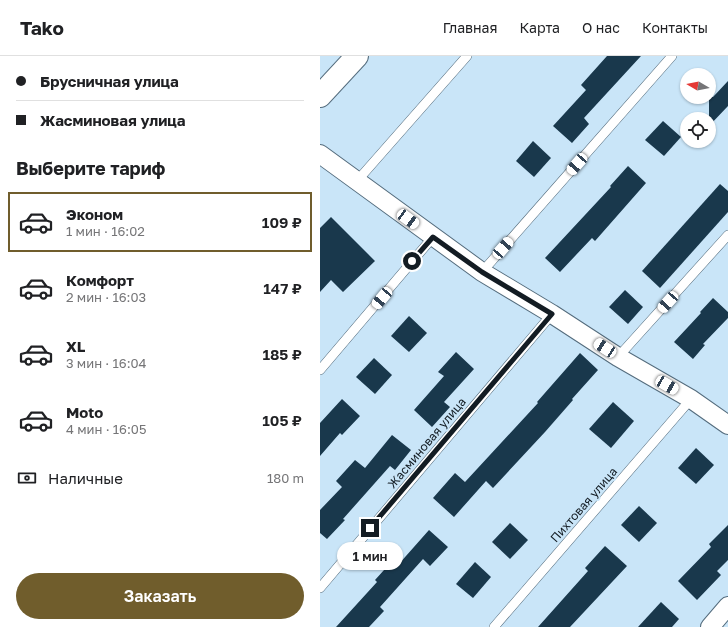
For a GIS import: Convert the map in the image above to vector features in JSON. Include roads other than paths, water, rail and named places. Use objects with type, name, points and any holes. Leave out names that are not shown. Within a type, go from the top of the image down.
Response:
[{"type":"street","points":[[320,96],[357,56]]},
{"type":"street","points":[[320,154],[482,272],[552,314],[618,357],[691,399],[728,425]]},
{"type":"street","points":[[710,627],[728,606]]},
{"type":"lane","points":[[357,181],[467,56]]},
{"type":"lane","points":[[482,272],[672,56]]},
{"type":"lane","points":[[618,357],[728,235]]},
{"type":"lane","points":[[320,370],[433,237]]},
{"type":"lane","name":"Жасминовая улица","points":[[320,588],[552,314]]},
{"type":"lane","name":"Пихтовая улица","points":[[494,627],[691,399]]}]
